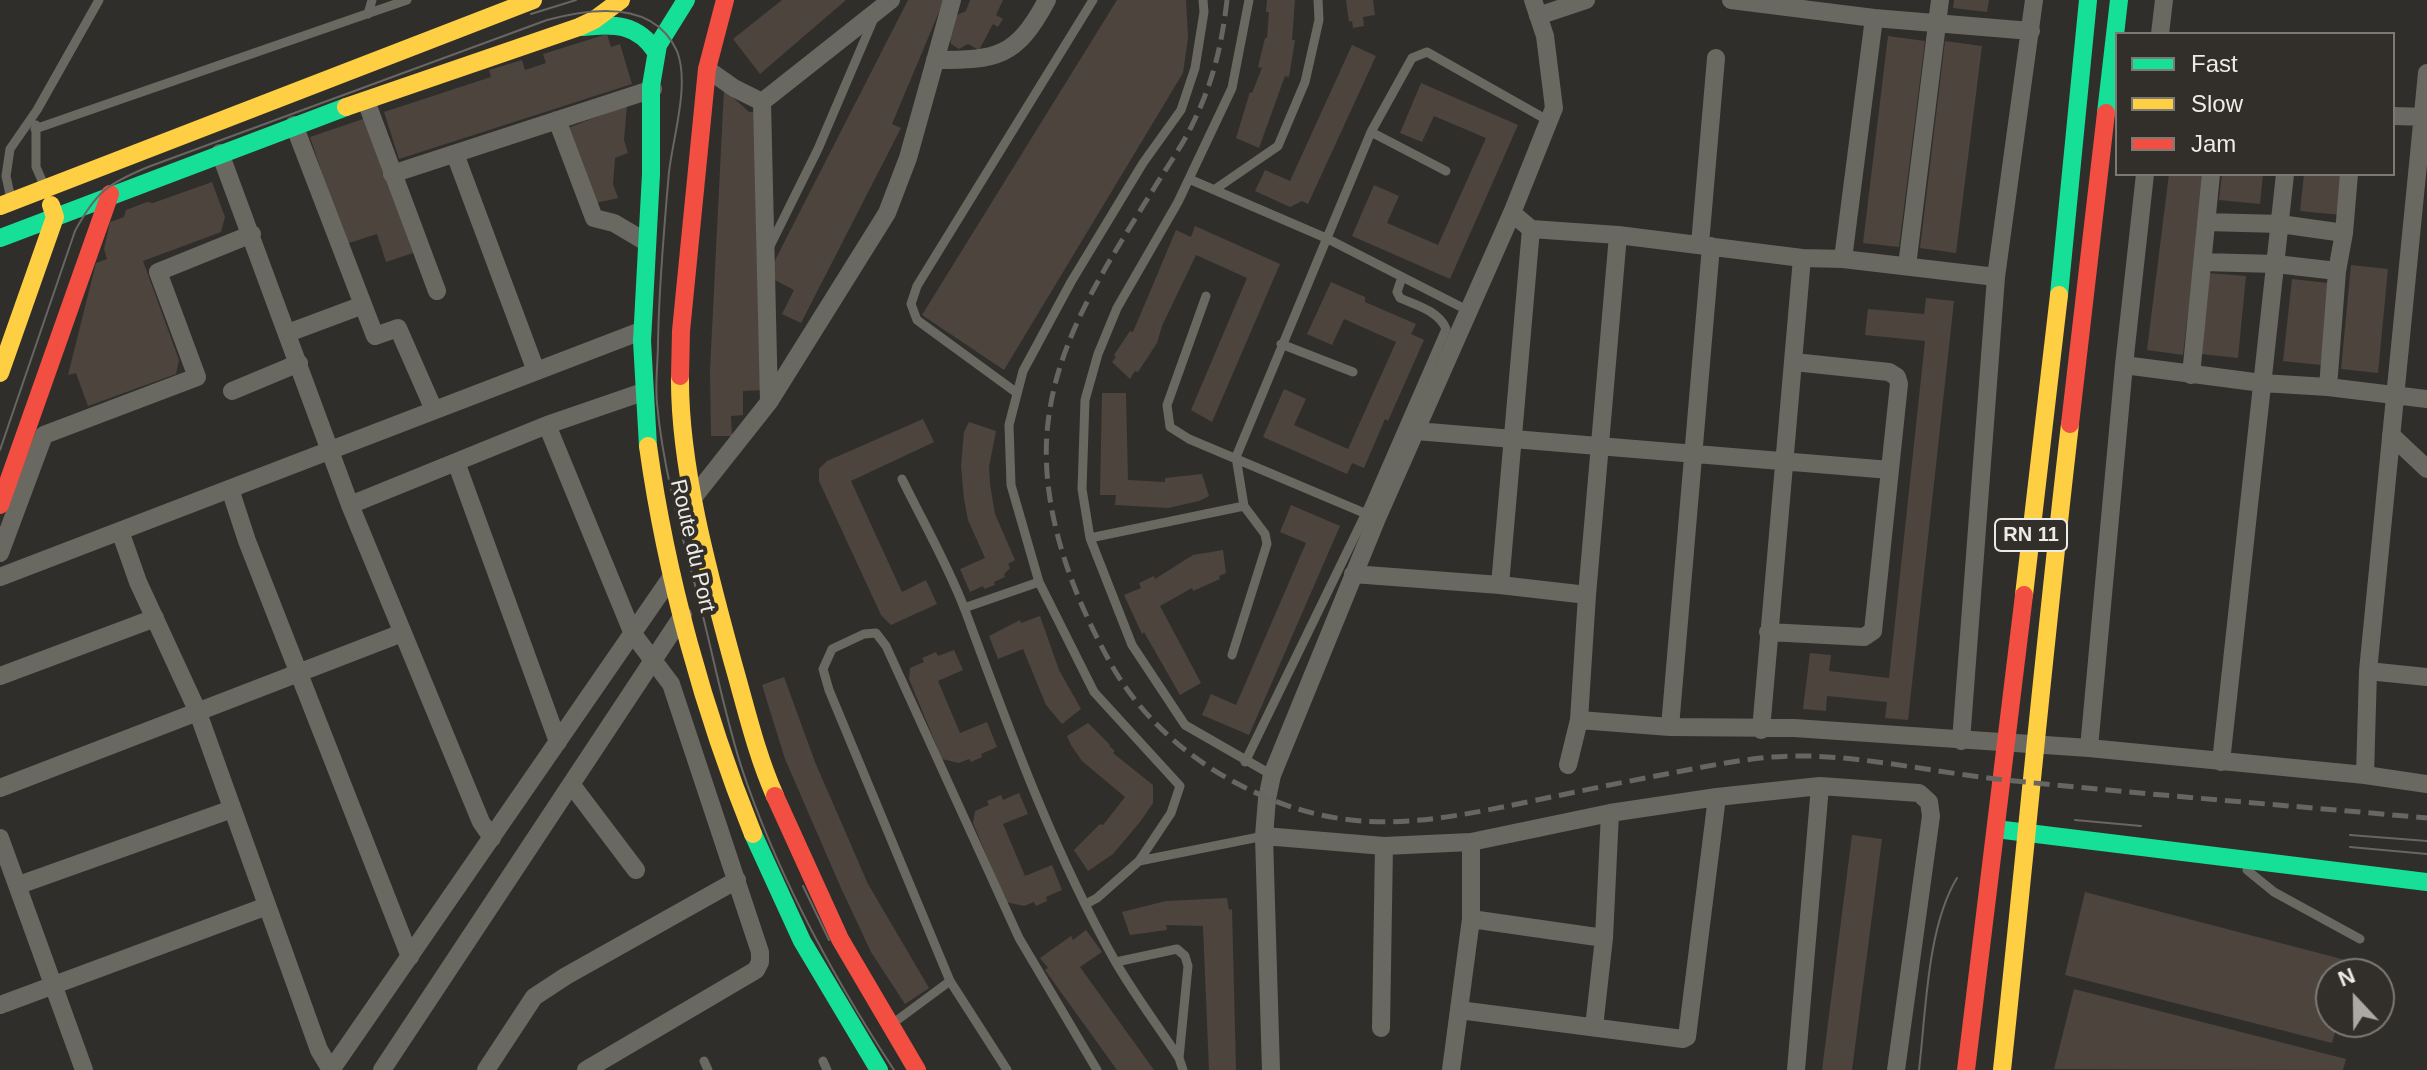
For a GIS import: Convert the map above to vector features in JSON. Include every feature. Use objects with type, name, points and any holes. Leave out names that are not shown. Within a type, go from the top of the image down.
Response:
[{"type":"main road","points":[[6,205],[533,0]]},
{"type":"main road","points":[[0,238],[294,125],[579,27],[621,0]]},
{"type":"main road","name":"Route du Port","points":[[686,0],[664,32],[656,52],[653,89],[652,170],[641,331],[643,392],[653,486],[683,615],[754,838],[813,958],[879,1070]]},
{"type":"main road","points":[[722,7],[736,0]]},
{"type":"main road","name":"RN 11","points":[[1966,1070],[2073,182],[2088,0]]},
{"type":"main road","name":"RN 11","points":[[2115,32],[2119,0]]},
{"type":"main road","name":"Route du Port","points":[[722,7],[707,69],[680,365],[682,427],[693,498],[706,563],[762,767],[840,939],[917,1070]]},
{"type":"main road","points":[[579,27],[608,24],[630,26],[646,37],[656,52]]},
{"type":"main road","name":"RN 11","points":[[2002,1070],[2037,744],[2040,684],[2115,35]]},
{"type":"main road","points":[[0,373],[55,217],[46,190]]},
{"type":"main road","points":[[0,505],[110,194]]},
{"type":"main road","points":[[1994,829],[2427,882]]},
{"type":"street","points":[[693,498],[769,402],[887,213],[908,158],[952,0]]},
{"type":"street","points":[[935,60],[976,60],[1000,54],[1022,41],[1047,0]]},
{"type":"street","points":[[1271,1070],[1264,836],[1272,775],[1353,574],[1371,516],[1416,431],[1512,213],[1554,108],[1545,36],[1536,8],[1586,0]]},
{"type":"street","points":[[1731,0],[1874,18],[2031,31]]},
{"type":"street","points":[[1907,266],[1940,0]]},
{"type":"street","points":[[1961,741],[1996,277],[2034,0]]},
{"type":"street","points":[[2160,32],[2164,0]]},
{"type":"street","points":[[762,102],[884,5]]},
{"type":"street","points":[[1843,259],[1874,18]]},
{"type":"street","points":[[1670,727],[1716,58]]},
{"type":"street","points":[[707,69],[734,88],[762,102]]},
{"type":"street","points":[[2365,775],[2368,671],[2427,73]]},
{"type":"street","points":[[392,174],[653,89]]},
{"type":"street","points":[[366,101],[437,291]]},
{"type":"street","points":[[762,102],[769,402]]},
{"type":"street","points":[[2395,116],[2425,117]]},
{"type":"street","points":[[557,120],[594,218],[614,223],[646,242]]},
{"type":"street","points":[[294,125],[375,336],[398,328],[434,410]]},
{"type":"street","points":[[220,153],[350,505],[481,822],[492,838]]},
{"type":"street","points":[[455,154],[536,371]]},
{"type":"street","points":[[2089,748],[2145,176]]},
{"type":"street","points":[[2191,375],[2211,176]]},
{"type":"street","points":[[2221,762],[2285,176]]},
{"type":"street","points":[[2328,387],[2337,271],[2349,176]]},
{"type":"street","points":[[1512,213],[1531,229],[1618,235],[1802,258],[1843,259],[1996,277]]},
{"type":"street","points":[[2206,222],[2280,224],[2344,233]]},
{"type":"street","points":[[1500,585],[1531,229]]},
{"type":"street","points":[[0,553],[44,435],[197,377],[158,272],[252,234]]},
{"type":"street","points":[[1568,765],[1579,720],[1618,235]]},
{"type":"street","points":[[1761,730],[1802,258]]},
{"type":"street","points":[[2202,262],[2276,264],[2337,271]]},
{"type":"street","points":[[288,333],[363,305]]},
{"type":"street","points":[[0,577],[641,331]]},
{"type":"street","points":[[1768,632],[1870,635],[1873,631],[1899,384],[1897,377],[1889,372],[1794,362]]},
{"type":"street","points":[[232,391],[299,363]]},
{"type":"street","points":[[2124,365],[2262,383],[2427,399]]},
{"type":"street","points":[[350,505],[547,425],[643,392]]},
{"type":"street","points":[[547,425],[633,634],[671,684],[760,952],[756,970],[586,1070]]},
{"type":"street","points":[[1416,431],[1890,470]]},
{"type":"street","points":[[2391,435],[2427,469]]},
{"type":"street","points":[[456,462],[558,742]]},
{"type":"street","points":[[230,489],[247,541],[410,957]]},
{"type":"street","points":[[120,531],[197,710],[319,1050],[331,1070],[672,576]]},
{"type":"street","points":[[1353,574],[1587,595]]},
{"type":"street","points":[[382,1070],[683,615]]},
{"type":"street","points":[[0,676],[155,618]]},
{"type":"street","points":[[0,788],[402,633]]},
{"type":"street","points":[[2368,671],[2427,677]]},
{"type":"street","points":[[1579,720],[1670,727],[1794,728],[2037,744],[2365,775],[2427,784]]},
{"type":"street","points":[[571,784],[636,870]]},
{"type":"street","points":[[1264,836],[1384,846],[1471,842],[1610,813],[1717,797],[1820,786],[1919,793],[1929,802],[1931,816],[1896,1070]]},
{"type":"street","points":[[1796,1070],[1820,786]]},
{"type":"street","points":[[1459,1010],[1683,1039],[1689,1034],[1717,797]]},
{"type":"street","points":[[19,885],[232,809]]},
{"type":"street","points":[[1594,1027],[1604,938],[1610,813]]},
{"type":"street","points":[[0,838],[84,1070]]},
{"type":"street","points":[[1452,1070],[1471,919],[1471,842]]},
{"type":"street","points":[[1381,1028],[1384,846]]},
{"type":"street","points":[[486,1070],[534,997],[737,880]]},
{"type":"street","points":[[0,1005],[267,906]]},
{"type":"street","points":[[1471,919],[1604,938]]},
{"type":"lane","points":[[6,205],[10,149],[37,110],[99,0]]},
{"type":"lane","points":[[368,14],[372,0]]},
{"type":"lane","points":[[35,129],[407,0]]},
{"type":"lane","points":[[1017,393],[917,320],[911,304],[917,286],[1093,0]]},
{"type":"lane","points":[[1086,904],[1139,861],[1171,813],[1180,786],[1094,692],[1039,582],[1011,485],[1009,425],[1023,371],[1071,282],[1143,163],[1181,110],[1195,68],[1203,0]]},
{"type":"lane","points":[[1249,0],[1232,88],[1189,179],[1117,308],[1098,354],[1085,400],[1082,489],[1090,538],[1132,645],[1185,725],[1272,775]]},
{"type":"lane","points":[[1214,190],[1278,146],[1305,82],[1319,20],[1318,0]]},
{"type":"lane","points":[[764,258],[884,5]]},
{"type":"lane","points":[[1232,655],[1267,544],[1265,534],[1244,506],[1236,457],[1371,132],[1412,58],[1427,52],[1549,121]]},
{"type":"lane","points":[[37,110],[36,167],[46,190]]},
{"type":"lane","points":[[1371,132],[1446,171]]},
{"type":"lane","points":[[1189,179],[1326,238],[1469,311]]},
{"type":"lane","points":[[1245,762],[1371,516],[1446,329],[1443,321],[1433,313],[1400,298],[1397,292],[1402,277]]},
{"type":"lane","points":[[1206,296],[1167,405],[1166,416],[1170,427],[1189,439],[1371,516]]},
{"type":"lane","points":[[1281,344],[1353,372]]},
{"type":"lane","points":[[902,479],[964,608],[1027,772],[1086,904],[1116,962],[1179,1058],[1183,1070]]},
{"type":"lane","points":[[1090,538],[1244,506]]},
{"type":"lane","points":[[964,608],[1039,582]]},
{"type":"lane","points":[[1007,1070],[950,981],[829,690],[823,669],[832,649],[864,634],[876,633],[886,646],[1019,938],[1097,1070]]},
{"type":"lane","points":[[1139,861],[1264,836]]},
{"type":"lane","points":[[2230,857],[2274,892],[2360,939]]},
{"type":"lane","points":[[1116,962],[1177,949],[1185,956],[1188,966],[1179,1058]]},
{"type":"lane","points":[[889,1026],[950,981]]},
{"type":"building","points":[[782,0],[846,0],[760,74],[733,39]]},
{"type":"building","points":[[908,0],[944,0],[892,124],[901,128],[801,323],[782,314],[794,290],[767,276]]},
{"type":"building","points":[[970,0],[1003,0],[996,15],[1003,19],[998,27],[993,24],[979,50],[968,44],[959,49],[951,44],[949,31],[957,15],[966,11]]},
{"type":"building","points":[[1117,0],[1186,0],[1188,38],[1183,73],[1004,370],[922,315]]},
{"type":"building","points":[[1267,0],[1295,0],[1292,40],[1295,40],[1289,77],[1285,76],[1259,148],[1236,138],[1250,92],[1262,68],[1258,67],[1267,38]]},
{"type":"building","points":[[1346,0],[1373,0],[1375,15],[1363,17],[1364,26],[1353,28],[1352,21],[1349,22]]},
{"type":"building","points":[[1954,0],[1989,0],[1987,12],[1953,8]]},
{"type":"building","points":[[607,34],[611,47],[620,44],[632,84],[399,159],[384,112],[491,77],[489,70],[522,60],[525,70],[546,63],[543,54]]},
{"type":"building","points":[[1888,36],[1925,41],[1899,247],[1863,243]]},
{"type":"building","points":[[1945,41],[1982,46],[1956,253],[1920,248]]},
{"type":"building","points":[[1352,45],[1376,56],[1308,204],[1302,201],[1290,207],[1255,191],[1265,170],[1290,181]]},
{"type":"building","points":[[1421,83],[1518,125],[1450,279],[1352,236],[1374,185],[1399,196],[1387,223],[1438,245],[1486,138],[1434,116],[1422,142],[1400,133]]},
{"type":"building","points":[[724,89],[749,112],[760,112],[764,390],[743,391],[743,415],[731,416],[732,436],[711,436],[710,370]]},
{"type":"building","points":[[627,105],[624,140],[628,153],[615,158],[613,184],[618,198],[596,203],[568,128]]},
{"type":"building","points":[[366,118],[413,253],[386,262],[377,234],[346,244],[310,137]]},
{"type":"building","points":[[2169,176],[2205,176],[2183,355],[2147,350]]},
{"type":"building","points":[[2222,176],[2263,176],[2260,204],[2219,200]]},
{"type":"building","points":[[2304,176],[2346,176],[2341,215],[2300,211]]},
{"type":"building","points":[[212,182],[225,217],[221,232],[143,261],[179,360],[176,374],[88,406],[76,373],[68,375],[96,263],[107,259],[104,249],[110,222],[124,217],[126,210]]},
{"type":"building","points":[[1195,226],[1280,264],[1212,422],[1191,410],[1247,278],[1196,255],[1157,343],[1138,372],[1135,371],[1130,379],[1112,362],[1130,331],[1133,332],[1176,230],[1191,237]]},
{"type":"building","points":[[2351,265],[2388,269],[2378,373],[2341,369]]},
{"type":"building","points":[[2209,273],[2246,276],[2238,358],[2201,354]]},
{"type":"building","points":[[2292,279],[2328,283],[2321,365],[2283,361]]},
{"type":"building","points":[[1331,282],[1365,297],[1365,302],[1416,324],[1411,334],[1424,340],[1364,468],[1352,463],[1347,474],[1263,437],[1284,389],[1306,399],[1294,425],[1348,449],[1396,342],[1344,319],[1332,345],[1307,334]]},
{"type":"building","points":[[1926,298],[1954,301],[1908,720],[1885,718],[1887,702],[1827,696],[1826,711],[1803,709],[1810,653],[1831,655],[1829,671],[1889,678],[1925,341],[1865,335],[1868,309],[1924,314]]},
{"type":"building","points":[[1102,393],[1126,393],[1128,480],[1165,482],[1165,478],[1202,474],[1209,496],[1168,508],[1115,505],[1116,495],[1100,495]]},
{"type":"building","points":[[923,419],[934,442],[851,481],[902,592],[926,580],[937,604],[891,625],[881,615],[819,481],[819,469],[827,461]]},
{"type":"building","points":[[969,422],[996,431],[989,467],[990,484],[995,514],[1015,560],[1008,564],[1010,568],[1005,577],[994,582],[995,585],[970,592],[960,569],[985,558],[968,520],[964,499],[961,466],[964,432]]},
{"type":"building","points":[[1291,505],[1340,526],[1249,735],[1202,715],[1211,694],[1236,705],[1306,543],[1280,532]]},
{"type":"building","points":[[1223,550],[1226,573],[1219,576],[1220,579],[1193,591],[1192,588],[1160,606],[1201,683],[1180,695],[1144,632],[1142,634],[1124,595],[1141,588],[1139,583],[1154,576],[1155,579],[1193,555]]},
{"type":"building","points":[[1040,616],[1059,670],[1081,709],[1062,724],[1046,705],[1023,649],[998,659],[989,636],[1020,620],[1021,623]]},
{"type":"building","points":[[954,650],[963,670],[938,681],[960,733],[987,722],[997,747],[971,762],[969,759],[959,763],[942,759],[909,679],[910,668],[924,662],[922,658],[936,652],[938,656]]},
{"type":"building","points":[[784,677],[815,762],[868,884],[929,988],[905,1004],[871,952],[785,759],[762,685]]},
{"type":"building","points":[[1088,723],[1115,751],[1113,753],[1153,785],[1153,803],[1113,854],[1088,871],[1074,850],[1100,824],[1103,825],[1125,797],[1082,761],[1071,745],[1067,736]]},
{"type":"building","points":[[1019,793],[1028,814],[1003,824],[1025,876],[1052,865],[1062,890],[1046,897],[1047,901],[1036,906],[1034,902],[1024,906],[1006,902],[973,823],[975,811],[989,805],[987,801],[1001,795],[1003,800]]},
{"type":"building","points":[[1852,835],[1882,839],[1852,1070],[1822,1070]]},
{"type":"building","points":[[2085,892],[2338,958],[2315,958],[2315,1038],[2333,1038],[2332,1043],[2065,975]]},
{"type":"building","points":[[1227,898],[1229,910],[1232,909],[1236,1070],[1209,1070],[1203,926],[1166,925],[1167,930],[1130,935],[1122,912],[1166,901]]},
{"type":"building","points":[[1086,930],[1102,952],[1080,967],[1154,1070],[1117,1070],[1045,970],[1048,968],[1040,958],[1071,936],[1073,940]]},
{"type":"building","points":[[2074,989],[2346,1059],[2343,1070],[2054,1069]]},
{"type":"tram line","points":[[531,14],[576,0]]},
{"type":"tram line","points":[[0,450],[75,231],[97,198],[112,184],[148,167],[547,20],[601,11],[620,12],[653,23],[667,35],[677,51],[682,79],[665,214],[656,381],[660,428],[674,503],[729,725],[755,806],[789,884],[828,961],[894,1070]]},
{"type":"tram line","points":[[2075,820],[2141,826]]},
{"type":"tram line","points":[[2350,835],[2427,841]]},
{"type":"tram line","points":[[2350,847],[2427,854]]},
{"type":"tram line","points":[[1919,1070],[1934,945],[1939,921],[1957,878]]},
{"type":"tram line","points":[[803,886],[829,940]]},
{"type":"railway","points":[[1227,0],[1216,62],[1201,106],[1086,303],[1072,334],[1052,399],[1046,463],[1062,553],[1097,638],[1136,701],[1166,734],[1202,762],[1240,785],[1279,802],[1316,814],[1387,822],[1459,815],[1713,765],[1791,756],[1853,759],[2050,784],[2427,818]]},
{"type":"traffic: fast","points":[[648,446],[642,341],[651,174],[651,86],[658,45],[686,0]]},
{"type":"traffic: fast","points":[[2059,295],[2088,0]]},
{"type":"traffic: fast","points":[[2115,32],[2119,0]]},
{"type":"traffic: fast","points":[[583,27],[605,25],[633,31],[656,52]]},
{"type":"traffic: fast","points":[[2106,113],[2115,35]]},
{"type":"traffic: fast","points":[[0,238],[346,107]]},
{"type":"traffic: fast","points":[[2004,830],[2427,882]]},
{"type":"traffic: fast","points":[[753,834],[802,941],[879,1070]]},
{"type":"traffic: slow","points":[[0,206],[533,0]]},
{"type":"traffic: slow","points":[[346,107],[579,27],[621,0]]},
{"type":"traffic: slow","points":[[0,373],[55,217],[51,205]]},
{"type":"traffic: slow","points":[[2024,595],[2059,295]]},
{"type":"traffic: slow","points":[[680,376],[684,447],[705,558],[752,730],[775,796]]},
{"type":"traffic: slow","points":[[2002,1070],[2070,424]]},
{"type":"traffic: slow","points":[[648,446],[665,544],[689,643],[718,741],[753,834]]},
{"type":"traffic: jam","points":[[680,376],[681,331],[707,69],[725,0]]},
{"type":"traffic: jam","points":[[2070,424],[2106,113]]},
{"type":"traffic: jam","points":[[0,505],[110,194]]},
{"type":"traffic: jam","points":[[1966,1070],[2024,595]]},
{"type":"traffic: jam","points":[[775,796],[840,939],[917,1070]]}]
